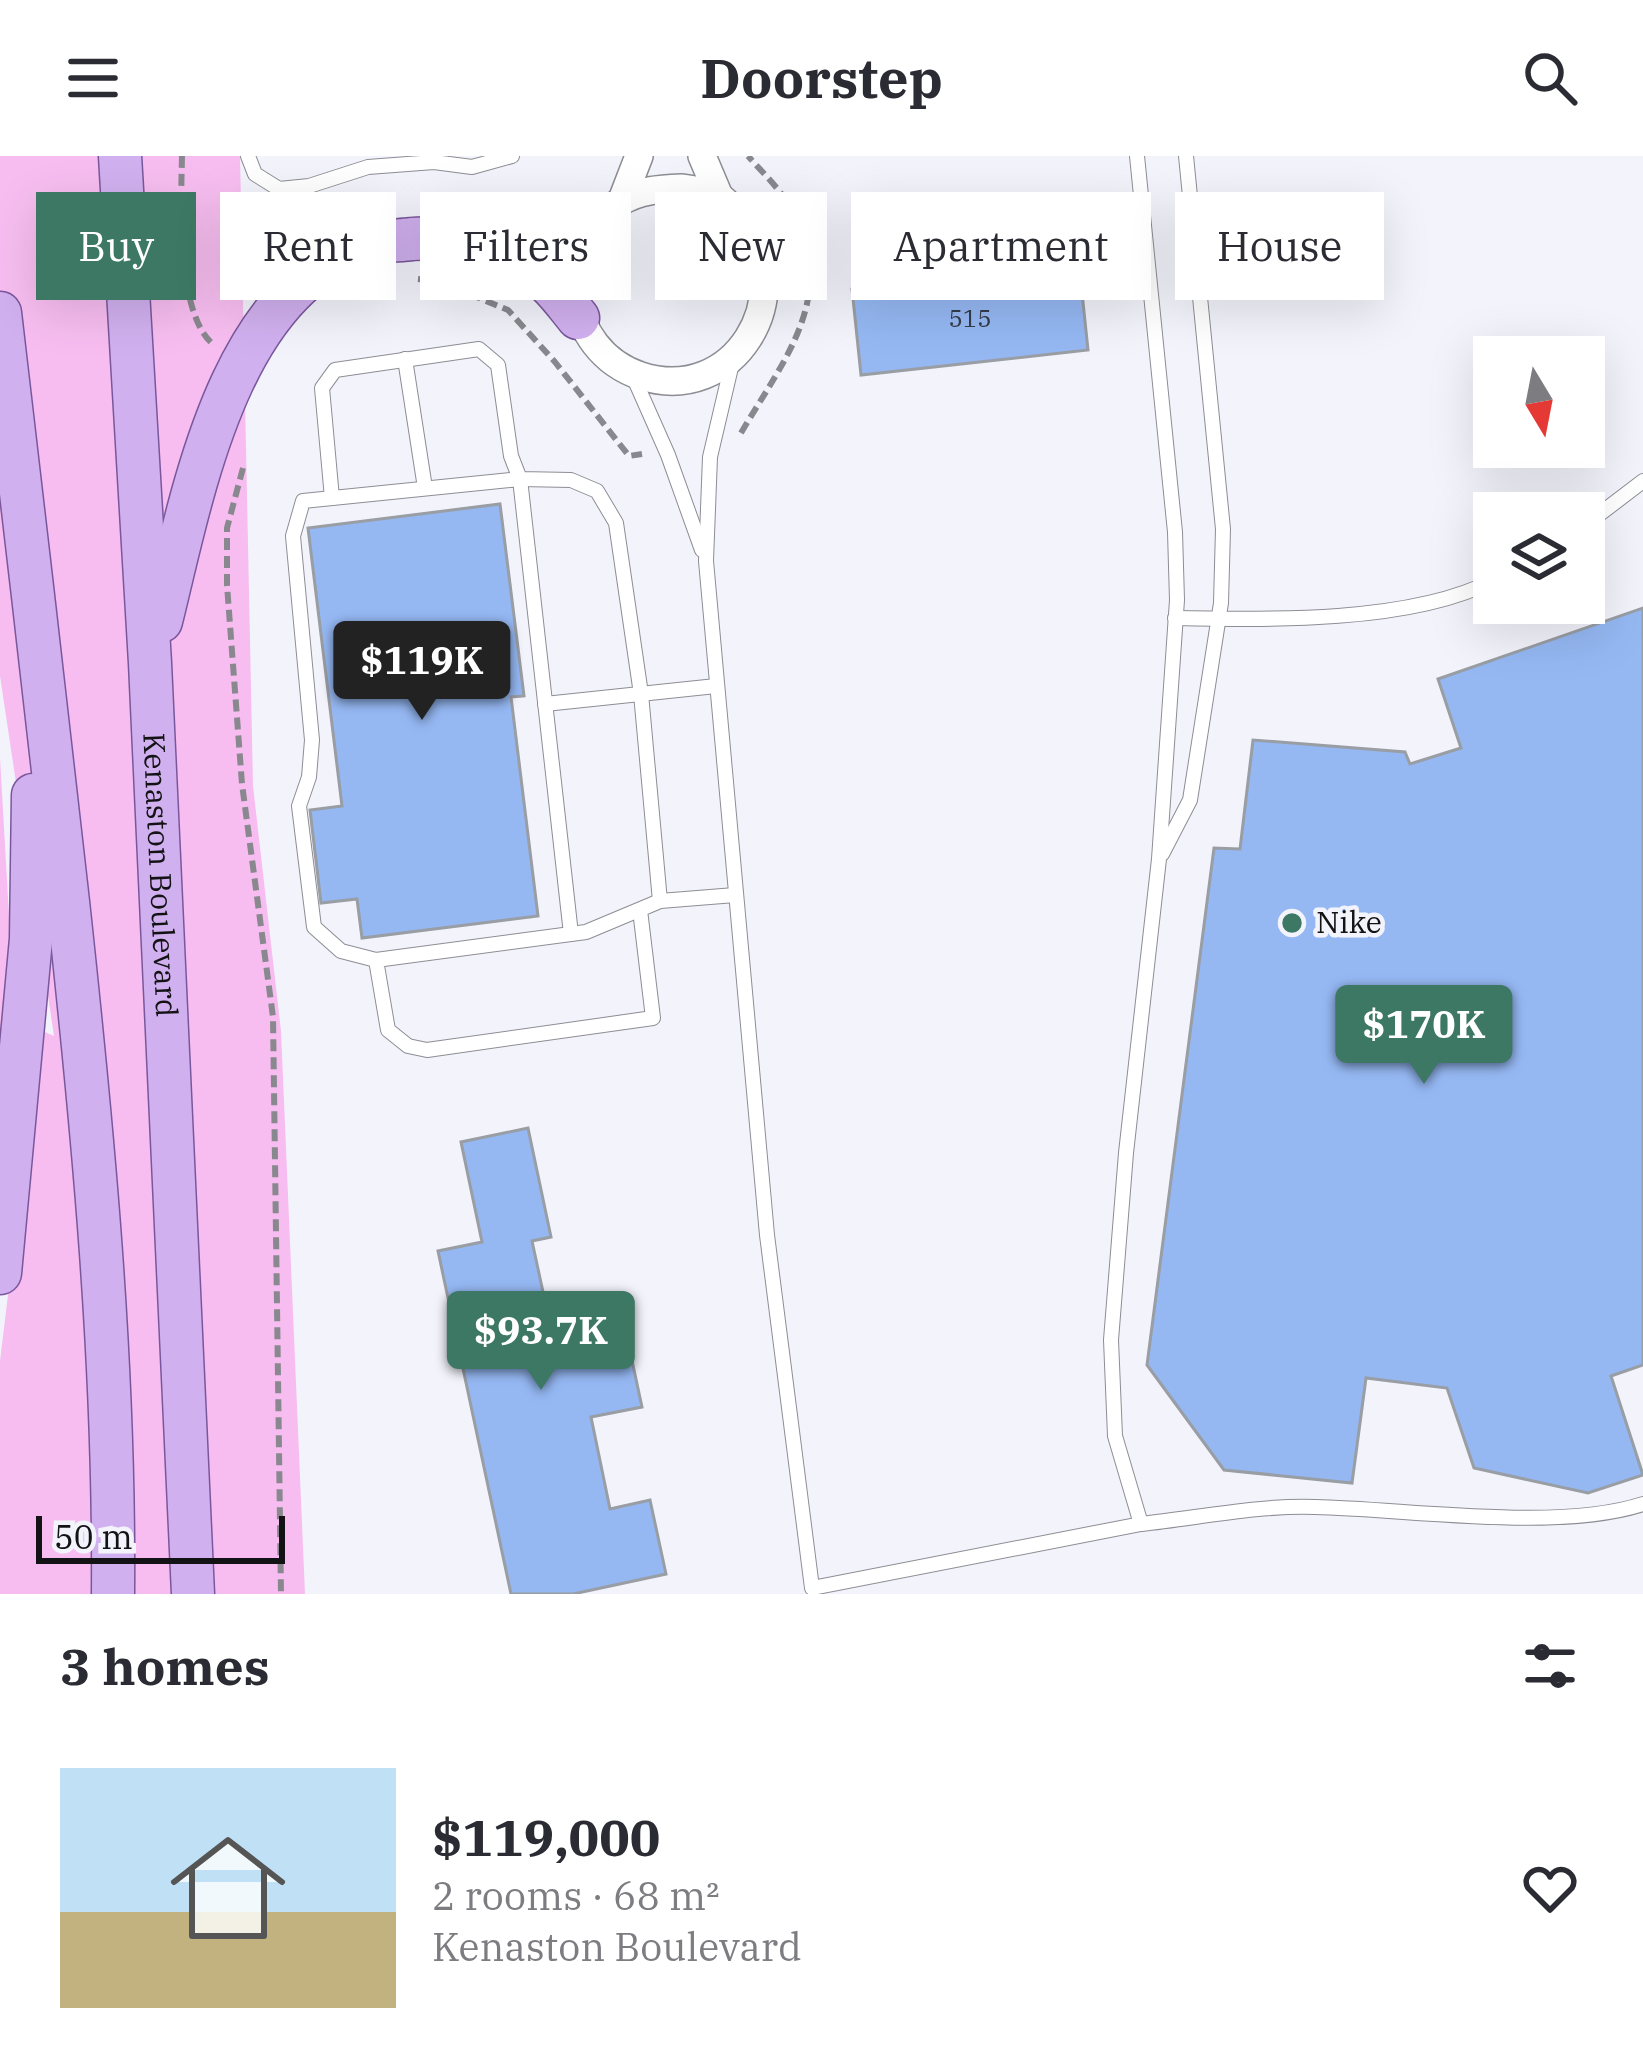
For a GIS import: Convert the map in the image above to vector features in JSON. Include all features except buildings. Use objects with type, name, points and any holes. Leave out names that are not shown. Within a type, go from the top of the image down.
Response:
[{"type":"main road","name":"Kenaston Boulevard","points":[[120,156],[150,663],[193,1594]]},
{"type":"main road","points":[[150,663],[199,473],[238,364],[304,279],[367,245],[436,236],[502,256],[546,280],[578,318]]},
{"type":"main road","points":[[0,313],[98,1214],[113,1594]]},
{"type":"main road","points":[[0,1273],[31,939],[36,614]]},
{"type":"street","points":[[625,192],[639,156]]},
{"type":"street","points":[[703,156],[717,192]]},
{"type":"street","points":[[631,197],[651,189],[700,192]]},
{"type":"street","points":[[576,300],[578,318],[590,339],[613,362],[642,376],[674,380],[706,374],[734,356],[754,331],[765,300]]},
{"type":"lane","points":[[248,156],[256,174],[279,189],[309,186],[368,166],[434,162],[472,167],[512,156]]},
{"type":"lane","points":[[1137,156],[1175,532],[1175,618],[1159,859],[1111,1340],[1115,1436],[1142,1524]]},
{"type":"lane","points":[[1159,859],[1190,800],[1218,619],[1222,529],[1186,156]]},
{"type":"lane","points":[[332,498],[322,388],[335,370],[479,349],[498,365],[511,456],[520,479],[571,934]]},
{"type":"lane","points":[[734,356],[710,457],[706,561],[767,1235],[812,1588],[1142,1524],[1308,1506],[1530,1516],[1615,1514],[1643,1504]]},
{"type":"lane","points":[[406,359],[425,488]]},
{"type":"lane","points":[[630,370],[668,455],[706,561]]},
{"type":"lane","points":[[660,901],[641,694],[616,523],[597,490],[572,480],[520,479],[303,501],[292,536],[312,740],[309,777],[298,806],[314,927],[340,951],[376,960],[586,932],[660,901],[735,895]]},
{"type":"lane","points":[[1605,510],[1643,481]]},
{"type":"lane","points":[[1175,618],[1270,620],[1380,611],[1473,590]]},
{"type":"lane","points":[[545,704],[716,686]]},
{"type":"lane","points":[[376,960],[388,1030],[408,1046],[427,1050],[653,1018],[640,910]]},
{"type":"path","points":[[182,156],[184,261],[196,321],[205,338],[238,364]]},
{"type":"path","points":[[244,466],[227,528],[227,585],[242,784],[273,1018],[281,1594]]},
{"type":"shaded area","points":[[0,156],[240,156],[241,192],[220,192],[220,300],[243,300],[253,786],[281,1031],[305,1594],[0,1594],[0,1361],[40,1030],[54,1036],[0,676]]},
{"type":"shaded area","points":[[0,758],[10,933],[0,1093]]},
{"type":"place","name":"Nike","points":[[1292,923]]}]
